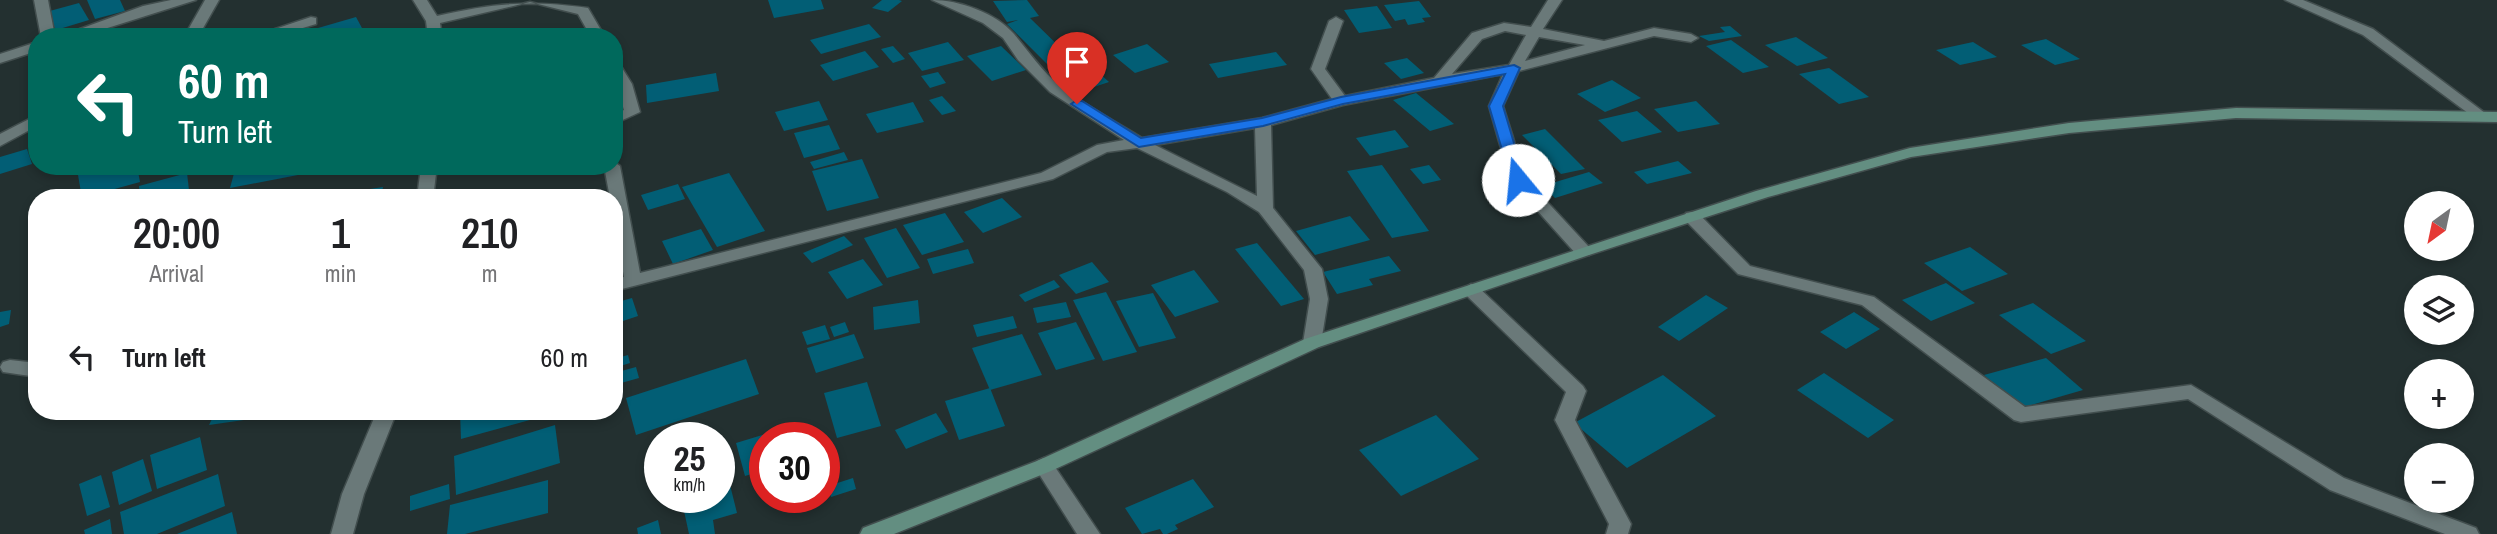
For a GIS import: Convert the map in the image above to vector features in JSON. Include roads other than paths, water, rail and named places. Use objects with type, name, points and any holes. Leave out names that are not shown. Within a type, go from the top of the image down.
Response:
[{"type":"main road","points":[[871,534],[1044,466],[1312,344],[1583,251],[1762,194],[1910,153],[2069,128],[2236,113],[2489,116]]},
{"type":"street","points":[[41,0],[46,28]]},
{"type":"street","points":[[92,28],[148,9],[189,0]]},
{"type":"street","points":[[196,28],[212,0]]},
{"type":"street","points":[[420,0],[433,21],[434,28]]},
{"type":"street","points":[[433,21],[525,0]]},
{"type":"street","points":[[535,0],[583,11],[593,28]]},
{"type":"street","points":[[939,0],[988,20],[1008,35],[1023,57],[1055,89],[1139,143],[1233,189],[1265,208],[1313,269],[1319,299],[1312,344]]},
{"type":"street","points":[[1555,0],[1514,68],[1496,106],[1518,180],[1583,251]]},
{"type":"street","points":[[2292,0],[2368,32],[2489,116]]},
{"type":"street","points":[[288,28],[312,21]]},
{"type":"street","points":[[1336,21],[1318,69],[1341,101]]},
{"type":"street","points":[[1439,80],[1477,36],[1504,27],[1605,45]]},
{"type":"street","points":[[623,283],[1047,176],[1103,148],[1263,122],[1341,101],[1439,80],[1514,68],[1654,32],[1691,38]]},
{"type":"street","points":[[0,58],[28,49]]},
{"type":"street","points":[[623,81],[632,111],[623,116]]},
{"type":"street","points":[[1263,122],[1265,208]]},
{"type":"street","points":[[0,141],[28,124]]},
{"type":"street","points":[[1692,217],[1744,270],[1868,301],[2021,415],[2191,392],[2337,485],[2468,534]]},
{"type":"street","points":[[623,236],[633,281]]},
{"type":"street","points":[[1471,290],[1576,391],[1565,420],[1620,524],[1617,534]]},
{"type":"street","points":[[10,367],[28,369]]},
{"type":"street","points":[[342,534],[353,494],[383,420]]},
{"type":"street","points":[[1044,466],[1089,534]]}]
